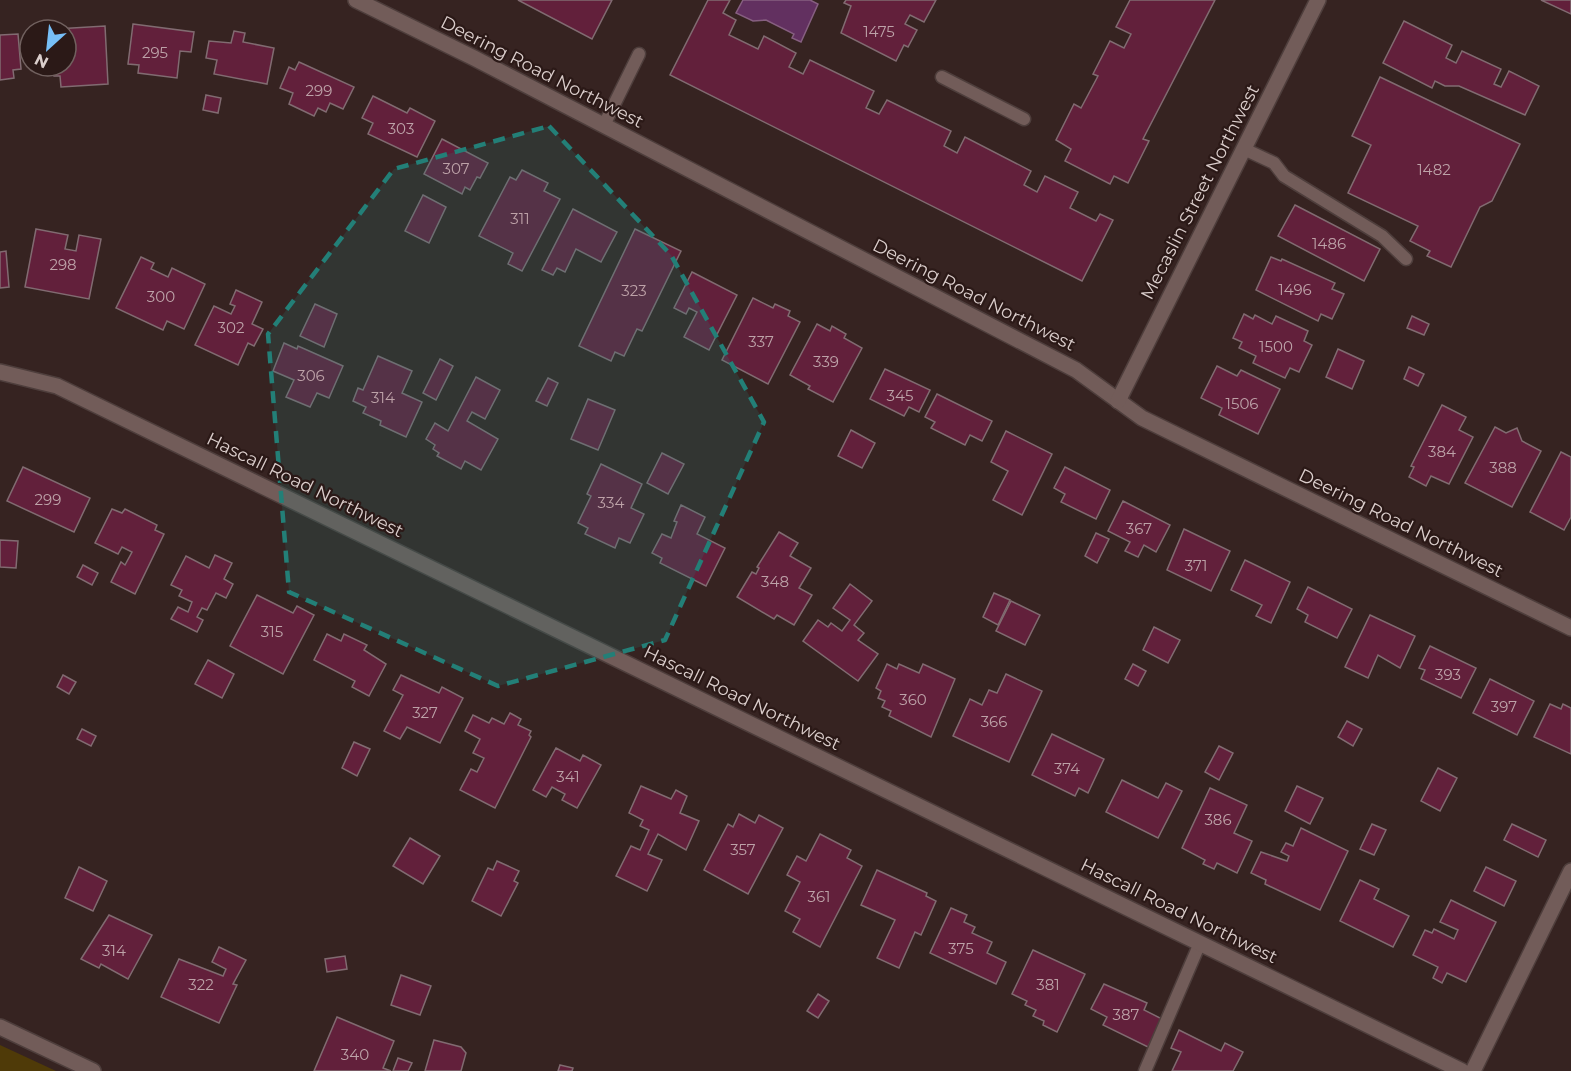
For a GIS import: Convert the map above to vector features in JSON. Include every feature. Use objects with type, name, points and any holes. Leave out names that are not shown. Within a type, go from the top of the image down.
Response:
[{"type":"street","name":"Deering Road Northwest","points":[[356,0],[604,125],[1076,370],[1143,418],[1571,628]]},
{"type":"street","name":"Mecaslin Street Northwest","points":[[1118,401],[1318,0]]},
{"type":"street","name":"Hascall Road Northwest","points":[[0,372],[57,386],[1462,1071]]},
{"type":"street","points":[[1473,1071],[1571,871]]},
{"type":"street","points":[[0,1027],[93,1071]]},
{"type":"lane","points":[[604,125],[639,54]]},
{"type":"lane","points":[[942,77],[1023,119]]},
{"type":"lane","points":[[1244,149],[1274,163],[1284,176],[1382,236],[1406,259]]},
{"type":"lane","points":[[1145,1071],[1200,943]]},
{"type":"highlighted area","points":[[549,126],[671,255],[764,422],[665,640],[498,686],[289,592],[268,334],[394,169]]},
{"type":"shaded area","points":[[743,0],[810,0],[818,4],[801,42],[792,38],[794,34],[766,20],[753,21],[736,13]]},
{"type":"shaded area","points":[[0,1045],[56,1071],[0,1071]]},
{"type":"building","points":[[518,0],[612,0],[592,39]]},
{"type":"building","points":[[708,0],[730,0],[723,13],[736,20],[729,35],[758,49],[764,36],[796,53],[789,67],[803,74],[810,60],[874,91],[866,108],[879,114],[887,100],[951,131],[944,146],[957,153],[965,137],[1031,171],[1024,185],[1037,192],[1045,176],[1078,192],[1070,208],[1096,221],[1100,214],[1113,220],[1082,281],[670,75]]},
{"type":"building","points":[[846,0],[936,0],[924,22],[910,15],[905,24],[917,30],[908,47],[904,45],[896,61],[841,33],[851,6],[844,3]]},
{"type":"building","points":[[1130,0],[1215,0],[1143,139],[1149,141],[1128,183],[1114,176],[1110,184],[1065,161],[1071,149],[1056,140],[1074,104],[1081,108],[1098,76],[1093,74],[1110,41],[1124,48],[1131,34],[1116,27]]},
{"type":"building","points":[[1541,0],[1571,0],[1571,14]]},
{"type":"building","points":[[1404,21],[1452,45],[1446,58],[1456,63],[1462,51],[1501,69],[1494,84],[1501,87],[1509,71],[1539,86],[1525,115],[1459,86],[1445,86],[1435,81],[1432,88],[1383,63]]},
{"type":"building","points":[[133,24],[194,32],[191,52],[180,51],[177,78],[138,73],[139,65],[128,64]]},
{"type":"building","points":[[105,26],[108,84],[61,87],[60,78],[78,78],[78,28]]},
{"type":"building","points":[[234,31],[245,33],[243,42],[274,48],[267,84],[214,74],[217,60],[206,58],[209,41],[231,43]]},
{"type":"building","points":[[18,34],[18,69],[13,70],[14,78],[0,80],[0,35]]},
{"type":"building","points":[[299,62],[354,87],[343,109],[330,103],[326,112],[318,108],[314,116],[289,104],[293,93],[280,88],[289,67],[295,70]]},
{"type":"building","points":[[1380,77],[1520,144],[1492,201],[1480,207],[1451,267],[1427,256],[1430,251],[1410,241],[1418,226],[1348,193],[1371,145],[1352,136]]},
{"type":"building","points":[[206,95],[221,98],[218,113],[203,110]]},
{"type":"building","points":[[373,96],[407,113],[410,108],[435,121],[417,157],[368,134],[373,123],[362,118]]},
{"type":"building","points":[[442,139],[488,163],[470,190],[465,187],[462,194],[424,174]]},
{"type":"building","points":[[522,170],[548,183],[544,191],[560,199],[522,271],[508,264],[513,253],[479,236],[510,177],[516,180]]},
{"type":"building","points":[[423,195],[446,207],[429,243],[405,231]]},
{"type":"building","points":[[1295,205],[1380,249],[1364,281],[1278,236]]},
{"type":"building","points":[[573,209],[617,232],[601,262],[576,249],[565,272],[557,268],[553,275],[542,270]]},
{"type":"building","points":[[36,229],[68,235],[65,249],[76,251],[79,235],[101,239],[89,299],[25,287]]},
{"type":"building","points":[[635,229],[681,251],[642,331],[637,329],[624,356],[615,352],[611,361],[579,346]]},
{"type":"building","points":[[6,251],[9,287],[0,288],[0,252]]},
{"type":"building","points":[[141,257],[154,263],[151,269],[168,277],[172,268],[205,284],[184,329],[167,321],[163,330],[116,308]]},
{"type":"building","points":[[1271,257],[1281,261],[1282,259],[1335,283],[1332,289],[1344,294],[1332,319],[1321,314],[1318,321],[1256,290]]},
{"type":"building","points":[[692,272],[737,295],[709,350],[684,337],[697,312],[689,308],[686,314],[674,308]]},
{"type":"building","points":[[236,290],[262,302],[252,324],[263,329],[254,346],[248,343],[238,365],[195,345],[214,306],[231,314],[235,306],[230,304]]},
{"type":"building","points":[[753,298],[773,308],[775,304],[790,311],[788,316],[800,322],[768,384],[722,360]]},
{"type":"building","points":[[315,304],[337,314],[324,347],[300,336]]},
{"type":"building","points":[[1244,314],[1253,319],[1255,315],[1272,324],[1276,316],[1308,331],[1304,341],[1312,345],[1299,372],[1290,368],[1285,378],[1253,363],[1256,356],[1239,348],[1242,342],[1233,338]]},
{"type":"building","points":[[1412,316],[1429,324],[1424,335],[1407,328]]},
{"type":"building","points":[[817,324],[830,331],[832,326],[846,334],[844,338],[862,348],[833,402],[808,389],[810,386],[790,375]]},
{"type":"building","points":[[284,343],[297,349],[298,346],[343,366],[329,398],[317,393],[310,407],[286,397],[294,380],[273,371]]},
{"type":"building","points":[[1338,349],[1364,361],[1352,389],[1326,377]]},
{"type":"building","points":[[378,356],[412,371],[402,393],[422,402],[406,437],[380,425],[381,421],[363,413],[366,407],[353,401],[358,388],[363,390]]},
{"type":"building","points":[[440,359],[453,366],[436,400],[423,393]]},
{"type":"building","points":[[1217,366],[1237,376],[1241,370],[1280,389],[1258,434],[1219,415],[1222,408],[1201,398]]},
{"type":"building","points":[[1409,367],[1424,374],[1418,386],[1404,379]]},
{"type":"building","points":[[885,369],[930,390],[919,412],[909,407],[904,416],[870,399]]},
{"type":"building","points":[[476,377],[500,390],[485,419],[472,412],[467,421],[498,439],[481,470],[465,461],[461,469],[437,456],[439,453],[433,449],[435,445],[426,439],[435,423],[448,431]]},
{"type":"building","points":[[548,378],[558,383],[547,406],[536,401]]},
{"type":"building","points":[[937,394],[992,421],[982,441],[970,435],[965,445],[931,428],[935,422],[925,417]]},
{"type":"building","points":[[588,399],[615,410],[598,450],[571,439]]},
{"type":"building","points":[[1442,405],[1466,417],[1459,430],[1473,437],[1449,484],[1431,476],[1426,486],[1409,477],[1414,467],[1411,466]]},
{"type":"building","points":[[1495,427],[1506,433],[1517,428],[1522,441],[1541,451],[1512,507],[1465,483]]},
{"type":"building","points":[[851,430],[875,443],[862,468],[838,456]]},
{"type":"building","points":[[1006,431],[1052,454],[1022,515],[993,500],[1008,471],[991,462]]},
{"type":"building","points":[[1561,452],[1571,457],[1571,517],[1564,530],[1530,512]]},
{"type":"building","points":[[662,453],[684,464],[668,494],[647,483]]},
{"type":"building","points":[[601,464],[642,484],[631,508],[644,514],[630,543],[619,538],[615,548],[585,534],[588,528],[578,523],[591,496],[587,494]]},
{"type":"building","points":[[23,467],[90,498],[74,532],[7,501]]},
{"type":"building","points":[[1065,467],[1110,490],[1096,519],[1061,502],[1065,494],[1054,488]]},
{"type":"building","points":[[1123,501],[1170,525],[1156,552],[1144,545],[1138,557],[1125,551],[1130,542],[1108,531]]},
{"type":"building","points":[[681,505],[705,517],[697,534],[725,548],[706,586],[660,563],[662,558],[652,553],[662,534],[671,538],[677,522],[674,521]]},
{"type":"building","points":[[112,509],[122,513],[125,509],[157,525],[155,530],[164,534],[135,594],[111,582],[121,562],[125,565],[132,552],[122,547],[118,554],[95,543]]},
{"type":"building","points":[[1184,529],[1230,551],[1211,591],[1167,570]]},
{"type":"building","points":[[779,532],[798,543],[790,556],[811,568],[799,588],[812,595],[794,625],[777,615],[774,619],[737,597],[752,572],[756,574],[759,568],[757,567]]},
{"type":"building","points":[[1096,533],[1109,539],[1097,563],[1085,556]]},
{"type":"building","points":[[0,540],[18,541],[16,568],[0,567]]},
{"type":"building","points":[[215,555],[232,563],[224,579],[233,584],[226,598],[216,593],[207,610],[202,608],[197,617],[203,620],[197,632],[171,619],[178,607],[188,612],[192,602],[179,596],[182,590],[171,585],[186,556],[209,568]]},
{"type":"building","points":[[1245,560],[1290,582],[1271,623],[1256,616],[1262,605],[1231,590]]},
{"type":"building","points":[[83,565],[98,573],[92,585],[77,577]]},
{"type":"building","points":[[850,584],[872,601],[854,625],[864,633],[858,640],[878,654],[858,681],[803,641],[818,620],[828,627],[831,623],[842,631],[850,620],[833,608]]},
{"type":"building","points":[[1308,587],[1352,609],[1337,638],[1305,622],[1308,615],[1297,609]]},
{"type":"building","points":[[994,593],[1010,600],[998,625],[983,617]]},
{"type":"building","points":[[257,595],[293,613],[297,606],[314,615],[283,674],[230,646]]},
{"type":"building","points":[[1011,601],[1040,615],[1025,645],[996,631]]},
{"type":"building","points":[[1370,615],[1415,636],[1400,668],[1378,655],[1368,678],[1345,667]]},
{"type":"building","points":[[1154,627],[1180,640],[1168,663],[1143,650]]},
{"type":"building","points":[[327,634],[341,641],[344,634],[367,645],[364,650],[386,664],[369,696],[352,687],[355,681],[314,660]]},
{"type":"building","points":[[1430,646],[1476,668],[1461,698],[1421,679],[1425,670],[1419,668]]},
{"type":"building","points":[[208,660],[234,674],[222,698],[195,684]]},
{"type":"building","points":[[887,664],[897,669],[899,664],[919,673],[923,664],[955,679],[931,737],[889,716],[891,711],[882,707],[885,701],[878,698],[881,691],[876,688]]},
{"type":"building","points":[[1133,664],[1146,671],[1138,686],[1125,679]]},
{"type":"building","points":[[1006,674],[1042,691],[1009,762],[953,736],[970,699],[982,705],[989,690],[997,693]]},
{"type":"building","points":[[63,675],[76,682],[69,694],[57,687]]},
{"type":"building","points":[[401,675],[439,693],[442,687],[463,698],[440,743],[407,727],[400,739],[384,731],[403,695],[393,690]]},
{"type":"building","points":[[1490,679],[1534,701],[1517,735],[1473,713]]},
{"type":"building","points":[[1550,704],[1561,709],[1563,704],[1571,708],[1571,754],[1534,737]]},
{"type":"building","points":[[510,713],[521,719],[518,725],[531,731],[529,735],[531,737],[495,808],[460,790],[471,769],[477,772],[484,758],[473,753],[480,739],[465,731],[473,715],[489,723],[492,718],[504,724]]},
{"type":"building","points":[[1347,721],[1362,729],[1353,746],[1338,737]]},
{"type":"building","points":[[82,729],[96,736],[91,746],[77,739]]},
{"type":"building","points":[[1052,734],[1104,759],[1088,793],[1079,788],[1075,796],[1032,775]]},
{"type":"building","points":[[354,742],[370,749],[357,776],[342,768]]},
{"type":"building","points":[[1219,746],[1233,753],[1219,780],[1205,772]]},
{"type":"building","points":[[556,748],[580,761],[583,755],[601,765],[577,808],[562,800],[565,794],[552,787],[546,797],[533,790]]},
{"type":"building","points":[[1438,768],[1457,778],[1440,811],[1421,801]]},
{"type":"building","points":[[1122,780],[1158,798],[1166,783],[1182,791],[1158,838],[1106,812]]},
{"type":"building","points":[[641,786],[671,799],[676,790],[687,796],[680,813],[699,821],[686,850],[658,834],[648,854],[662,860],[647,891],[616,876],[631,846],[640,850],[649,830],[640,826],[643,820],[629,813]]},
{"type":"building","points":[[1297,786],[1323,798],[1310,824],[1285,811]]},
{"type":"building","points":[[1210,788],[1247,805],[1234,833],[1252,841],[1237,873],[1217,863],[1214,869],[1203,864],[1205,860],[1182,848]]},
{"type":"building","points":[[739,814],[755,823],[759,815],[783,828],[748,894],[704,870],[728,824],[733,827]]},
{"type":"building","points":[[1372,824],[1386,830],[1374,855],[1360,849]]},
{"type":"building","points":[[1512,824],[1546,840],[1538,857],[1504,840]]},
{"type":"building","points":[[1301,828],[1348,851],[1320,910],[1265,884],[1266,880],[1251,873],[1261,852],[1287,861],[1289,856],[1281,852],[1286,843],[1293,846]]},
{"type":"building","points":[[820,834],[851,850],[847,858],[862,866],[820,947],[793,932],[800,919],[785,911],[800,882],[787,875],[797,856],[806,861]]},
{"type":"building","points":[[410,838],[440,856],[423,884],[393,866]]},
{"type":"building","points":[[497,861],[519,871],[514,881],[518,883],[501,916],[472,901],[488,868],[493,870]]},
{"type":"building","points":[[79,867],[107,881],[93,911],[65,898]]},
{"type":"building","points":[[1486,867],[1516,881],[1504,906],[1474,891]]},
{"type":"building","points":[[877,870],[927,893],[926,896],[936,901],[921,935],[915,932],[899,968],[877,958],[895,920],[861,905]]},
{"type":"building","points":[[1360,880],[1379,889],[1374,899],[1409,916],[1393,947],[1340,921]]},
{"type":"building","points":[[1451,900],[1496,922],[1466,982],[1447,973],[1442,983],[1433,978],[1438,967],[1413,955],[1425,930],[1432,933],[1434,929],[1454,939],[1458,930],[1440,922]]},
{"type":"building","points":[[951,908],[967,915],[964,922],[975,927],[972,933],[992,942],[987,953],[1006,962],[996,984],[930,953]]},
{"type":"building","points":[[109,915],[152,935],[128,979],[101,964],[99,968],[81,959]]},
{"type":"building","points":[[219,947],[246,960],[233,984],[237,985],[219,1023],[161,997],[179,959],[223,976],[226,969],[212,962]]},
{"type":"building","points":[[1033,950],[1085,974],[1057,1032],[1043,1025],[1044,1021],[1033,1016],[1036,1010],[1025,1005],[1027,1001],[1012,994]]},
{"type":"building","points":[[345,956],[347,969],[327,972],[325,959]]},
{"type":"building","points":[[401,975],[431,986],[420,1015],[391,1005]]},
{"type":"building","points":[[1104,984],[1147,1003],[1144,1010],[1162,1019],[1148,1047],[1103,1025],[1107,1017],[1091,1009]]},
{"type":"building","points":[[818,994],[829,1001],[818,1018],[807,1011]]},
{"type":"building","points":[[337,1017],[394,1041],[383,1068],[391,1071],[314,1071]]},
{"type":"building","points":[[1179,1030],[1221,1051],[1225,1043],[1243,1052],[1233,1071],[1172,1071],[1181,1052],[1171,1048]]},
{"type":"building","points":[[434,1040],[461,1047],[466,1053],[461,1071],[425,1071]]},
{"type":"building","points":[[398,1058],[412,1063],[408,1071],[393,1071]]},
{"type":"building","points":[[560,1065],[573,1068],[572,1071],[558,1071]]}]
